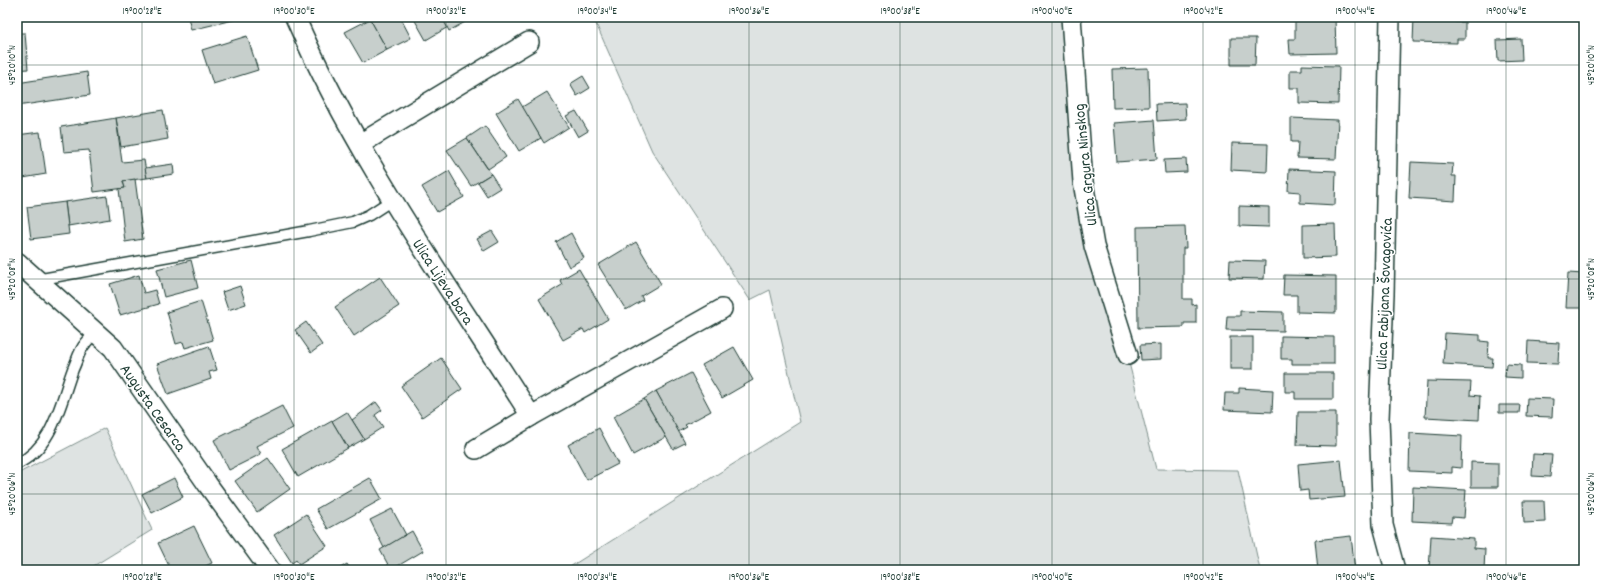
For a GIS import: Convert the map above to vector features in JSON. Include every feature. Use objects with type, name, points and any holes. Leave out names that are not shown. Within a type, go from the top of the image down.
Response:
[{"type":"street","name":"Ulica Lijeva bara","points":[[296,17],[311,53],[392,200],[531,416]]},
{"type":"street","name":"Ulica Grgura Ninskog","points":[[1071,17],[1082,182],[1094,246],[1128,355]]},
{"type":"street","name":"Ulica Fabijana Šovagovića","points":[[1390,17],[1384,294],[1379,419],[1383,525],[1395,570]]},
{"type":"street","points":[[360,144],[529,42]]},
{"type":"street","name":"Augusta Cesarca","points":[[17,262],[113,348],[212,491],[270,570]]},
{"type":"street","points":[[476,449],[531,416],[722,309]]},
{"type":"lane","points":[[36,280],[310,231],[346,223],[369,216],[392,200]]},
{"type":"lane","points":[[17,464],[27,460],[44,443],[55,421],[84,344],[95,333]]},
{"type":"shaded area","points":[[593,17],[1071,17],[1083,182],[1156,469],[1238,470],[1260,570],[565,570],[800,422],[770,290],[750,300],[652,151]]},
{"type":"shaded area","points":[[105,428],[152,530],[87,570],[17,570],[17,474]]},
{"type":"building","points":[[188,17],[237,17],[237,19],[191,30]]},
{"type":"building","points":[[373,17],[400,17],[411,38],[387,50],[370,19]]},
{"type":"building","points":[[413,17],[442,17],[448,27],[426,40]]},
{"type":"building","points":[[442,17],[474,17],[449,31]]},
{"type":"building","points":[[1295,17],[1335,17],[1336,53],[1290,54],[1289,39],[1295,39]]},
{"type":"building","points":[[1414,17],[1455,17],[1455,22],[1465,22],[1465,39],[1457,39],[1457,43],[1413,42]]},
{"type":"building","points":[[370,19],[387,50],[363,63],[345,32]]},
{"type":"building","points":[[17,33],[25,33],[28,69],[17,70]]},
{"type":"building","points":[[247,36],[258,70],[213,84],[202,50]]},
{"type":"building","points":[[1231,38],[1256,38],[1255,65],[1231,65]]},
{"type":"building","points":[[1521,39],[1522,60],[1498,61],[1497,40]]},
{"type":"building","points":[[1302,65],[1339,66],[1338,104],[1299,103],[1299,88],[1290,88],[1290,70],[1302,70]]},
{"type":"building","points":[[1148,68],[1149,107],[1113,108],[1112,69]]},
{"type":"building","points":[[87,72],[90,95],[17,106],[17,83]]},
{"type":"building","points":[[583,76],[590,88],[577,96],[570,84]]},
{"type":"building","points":[[547,92],[569,127],[544,143],[522,107]]},
{"type":"building","points":[[518,99],[541,138],[519,151],[496,113]]},
{"type":"building","points":[[1185,103],[1186,119],[1157,121],[1156,104]]},
{"type":"building","points":[[163,110],[168,139],[121,147],[116,118]]},
{"type":"building","points":[[576,111],[588,131],[578,137],[566,116]]},
{"type":"building","points":[[116,118],[122,162],[144,160],[147,178],[123,181],[125,188],[94,192],[89,150],[64,152],[61,127]]},
{"type":"building","points":[[1291,118],[1338,120],[1336,159],[1297,158],[1298,142],[1291,142]]},
{"type":"building","points":[[1154,120],[1157,159],[1117,162],[1114,123]]},
{"type":"building","points":[[485,126],[506,157],[488,169],[467,138]]},
{"type":"building","points":[[40,132],[46,174],[17,179],[17,135]]},
{"type":"building","points":[[467,138],[491,174],[471,186],[447,150]]},
{"type":"building","points":[[1232,143],[1268,144],[1267,172],[1231,170]]},
{"type":"building","points":[[1186,159],[1187,172],[1165,173],[1164,160]]},
{"type":"building","points":[[1411,162],[1453,164],[1452,176],[1456,176],[1455,201],[1409,198]]},
{"type":"building","points":[[173,164],[174,174],[147,178],[145,168]]},
{"type":"building","points":[[1289,169],[1336,171],[1335,205],[1300,203],[1300,192],[1288,191]]},
{"type":"building","points":[[449,171],[464,197],[437,212],[422,187]]},
{"type":"building","points":[[491,174],[500,188],[487,196],[478,182]]},
{"type":"building","points":[[135,179],[143,239],[125,242],[119,189],[125,188],[123,181]]},
{"type":"building","points":[[107,196],[110,219],[68,226],[65,202]]},
{"type":"building","points":[[65,202],[69,234],[31,239],[27,207]]},
{"type":"building","points":[[1239,206],[1269,207],[1269,227],[1239,226]]},
{"type":"building","points":[[1335,224],[1336,257],[1303,258],[1303,225]]},
{"type":"building","points":[[1185,226],[1186,248],[1183,248],[1183,299],[1192,299],[1192,305],[1196,304],[1196,323],[1184,323],[1184,327],[1138,328],[1137,227]]},
{"type":"building","points":[[492,231],[499,242],[484,251],[477,239]]},
{"type":"building","points":[[571,233],[584,258],[569,267],[556,242]]},
{"type":"building","points":[[636,242],[661,284],[641,296],[643,300],[626,310],[598,265]]},
{"type":"building","points":[[191,260],[198,288],[164,297],[157,269]]},
{"type":"building","points":[[1230,260],[1265,261],[1264,279],[1229,278]]},
{"type":"building","points":[[579,269],[608,319],[585,333],[583,329],[563,340],[539,299],[562,285],[560,280]]},
{"type":"building","points":[[1568,273],[1584,274],[1584,308],[1566,308]]},
{"type":"building","points":[[139,275],[144,293],[155,290],[159,304],[120,315],[110,284]]},
{"type":"building","points":[[1284,275],[1336,276],[1336,313],[1297,312],[1297,295],[1283,295]]},
{"type":"building","points":[[380,277],[399,306],[354,336],[335,307]]},
{"type":"building","points":[[240,286],[246,304],[228,310],[222,292]]},
{"type":"building","points":[[201,301],[213,340],[185,348],[183,342],[176,344],[167,312]]},
{"type":"building","points":[[1240,311],[1283,312],[1283,331],[1226,330],[1227,316],[1240,316]]},
{"type":"building","points":[[306,322],[322,345],[311,353],[295,330]]},
{"type":"building","points":[[1445,333],[1480,335],[1480,341],[1489,342],[1488,358],[1493,358],[1492,367],[1443,364]]},
{"type":"building","points":[[1281,336],[1334,337],[1334,364],[1292,364],[1292,359],[1281,359]]},
{"type":"building","points":[[1230,337],[1253,337],[1253,369],[1230,369]]},
{"type":"building","points":[[1528,341],[1559,343],[1558,364],[1527,363]]},
{"type":"building","points":[[1161,344],[1161,359],[1141,360],[1140,345]]},
{"type":"building","points":[[209,346],[217,370],[209,372],[211,379],[168,394],[157,364]]},
{"type":"building","points":[[734,347],[753,380],[722,398],[702,365]]},
{"type":"building","points":[[441,358],[462,389],[422,417],[401,386]]},
{"type":"building","points":[[1506,364],[1521,365],[1521,378],[1505,377]]},
{"type":"building","points":[[691,373],[711,411],[685,425],[687,427],[678,432],[656,391]]},
{"type":"building","points":[[1285,373],[1333,373],[1333,399],[1295,399],[1295,392],[1285,392]]},
{"type":"building","points":[[1427,381],[1471,382],[1470,395],[1480,396],[1479,420],[1425,417]]},
{"type":"building","points":[[1239,388],[1273,390],[1272,412],[1224,410],[1225,393],[1239,393]]},
{"type":"building","points":[[656,391],[685,443],[673,449],[644,399]]},
{"type":"building","points":[[1527,398],[1553,399],[1552,417],[1526,416]]},
{"type":"building","points":[[644,399],[666,437],[633,455],[613,417]]},
{"type":"building","points":[[376,402],[382,410],[375,415],[383,427],[364,439],[352,420]]},
{"type":"building","points":[[1499,405],[1520,405],[1519,413],[1499,413]]},
{"type":"building","points":[[282,406],[293,428],[257,446],[261,454],[229,470],[214,440]]},
{"type":"building","points":[[347,412],[364,439],[348,448],[332,421]]},
{"type":"building","points":[[1298,412],[1336,412],[1336,446],[1297,445]]},
{"type":"building","points":[[332,421],[348,448],[298,477],[282,449]]},
{"type":"building","points":[[599,428],[618,464],[587,480],[568,445]]},
{"type":"building","points":[[1410,433],[1462,436],[1461,468],[1452,467],[1452,473],[1409,471]]},
{"type":"building","points":[[1533,454],[1552,455],[1550,477],[1532,476]]},
{"type":"building","points":[[268,458],[290,489],[257,512],[235,481]]},
{"type":"building","points":[[1341,460],[1345,497],[1309,500],[1308,490],[1300,491],[1298,464]]},
{"type":"building","points":[[1471,462],[1498,463],[1498,487],[1471,487]]},
{"type":"building","points":[[174,478],[183,497],[152,513],[142,494]]},
{"type":"building","points":[[370,478],[382,499],[328,529],[316,509]]},
{"type":"building","points":[[1413,487],[1466,490],[1464,518],[1452,517],[1451,523],[1412,521]]},
{"type":"building","points":[[1523,501],[1544,501],[1545,522],[1524,523]]},
{"type":"building","points":[[392,509],[406,535],[384,548],[370,520]]},
{"type":"building","points":[[306,514],[327,546],[299,564],[296,560],[292,563],[274,535]]},
{"type":"building","points":[[194,526],[212,563],[197,570],[171,570],[158,543]]},
{"type":"building","points":[[412,531],[423,551],[391,570],[380,550]]},
{"type":"building","points":[[1351,536],[1355,570],[1318,570],[1315,540]]},
{"type":"building","points":[[1431,536],[1474,539],[1474,548],[1485,549],[1484,570],[1429,570]]},
{"type":"building","points":[[347,564],[351,570],[337,570]]}]
